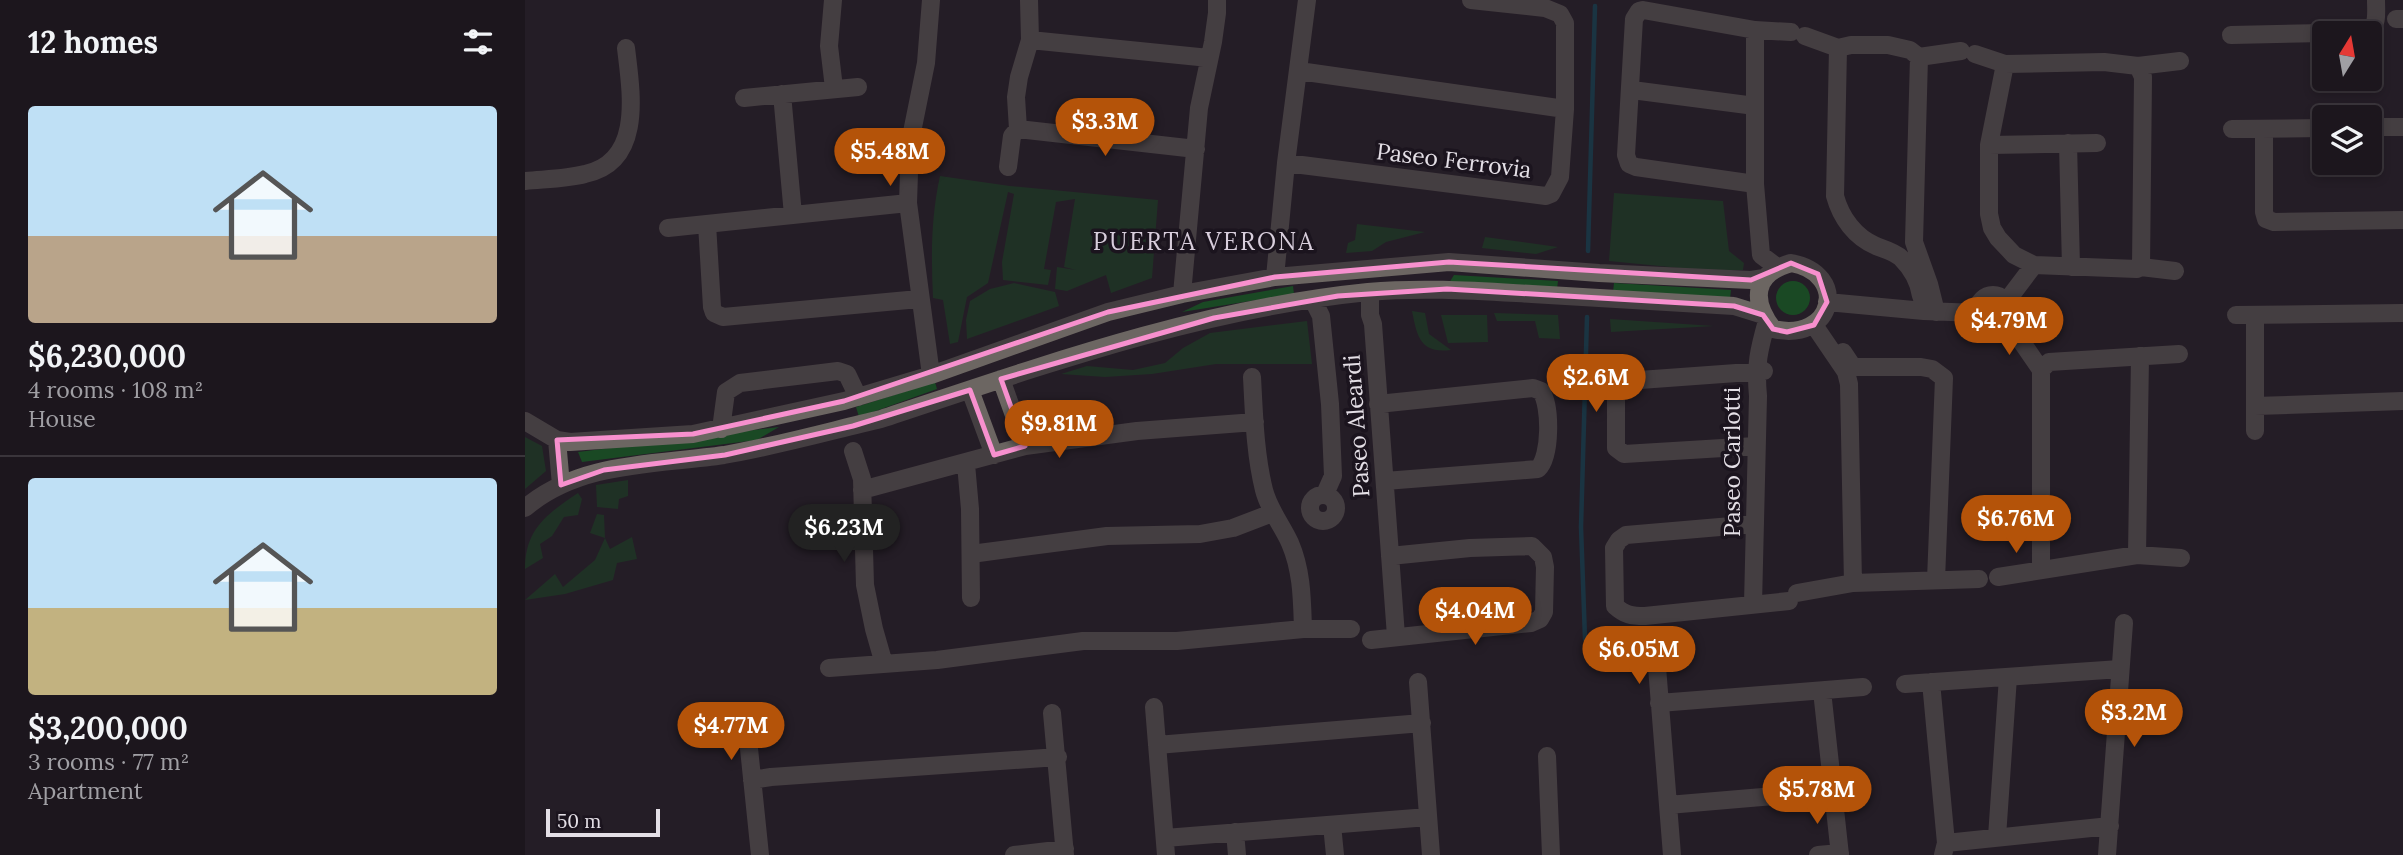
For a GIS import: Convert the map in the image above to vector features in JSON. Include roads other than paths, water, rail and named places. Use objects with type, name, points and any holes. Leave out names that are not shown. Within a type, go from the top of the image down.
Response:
[{"type":"street","points":[[833,0],[829,46],[834,88]]},
{"type":"street","points":[[931,375],[908,202],[910,142],[926,63],[932,0]]},
{"type":"street","points":[[1008,167],[1012,136],[1018,129],[1016,97],[1019,77],[1030,40],[1029,0]]},
{"type":"street","points":[[1182,294],[1199,108],[1217,13],[1217,0]]},
{"type":"street","points":[[1275,277],[1286,163],[1307,0]]},
{"type":"street","name":"Paseo Ferrovia","points":[[1286,163],[1546,197],[1560,177],[1565,109],[1565,23],[1560,14],[1545,8],[1471,0]]},
{"type":"street","points":[[2376,0],[2376,21]]},
{"type":"street","points":[[1755,184],[1632,166],[1626,155],[1632,90],[1634,19],[1639,11],[1755,30],[1798,34],[1838,48],[1851,45],[1888,45],[1910,50],[1919,57],[1968,53],[2005,64],[2104,62],[2138,66],[2180,61]]},
{"type":"street","points":[[1755,30],[1755,184],[1761,255],[1770,273]]},
{"type":"street","points":[[2231,35],[2312,33]]},
{"type":"street","points":[[1030,40],[1209,58]]},
{"type":"street","points":[[525,181],[588,174],[610,162],[625,146],[630,123],[631,87],[626,48]]},
{"type":"street","points":[[1838,48],[1835,196],[1839,209],[1844,220],[1870,243],[1900,256],[1919,283],[1930,311]]},
{"type":"street","points":[[1919,57],[1914,242],[1929,284],[1930,311]]},
{"type":"street","points":[[2005,64],[1989,145],[1989,214],[1992,229],[2006,247],[2029,262],[2071,267],[2141,267],[2175,271]]},
{"type":"street","points":[[2138,66],[2143,76],[2141,267]]},
{"type":"street","points":[[1299,71],[1565,109]]},
{"type":"street","points":[[744,98],[858,88]]},
{"type":"street","points":[[1632,90],[1755,106]]},
{"type":"street","points":[[782,94],[793,215]]},
{"type":"street","points":[[2382,127],[2403,127]]},
{"type":"street","points":[[2232,129],[2312,128]]},
{"type":"street","points":[[1018,129],[1196,149]]},
{"type":"street","points":[[2264,129],[2266,219],[2274,222],[2403,220]]},
{"type":"street","points":[[2068,143],[2071,267]]},
{"type":"street","points":[[1989,145],[2097,143]]},
{"type":"street","points":[[668,228],[908,202]]},
{"type":"street","points":[[707,224],[712,307],[715,313],[723,317],[919,299]]},
{"type":"street","points":[[1900,256],[1914,242]]},
{"type":"street","points":[[1447,289],[1448,262]]},
{"type":"street","points":[[525,421],[557,440],[570,442],[693,435],[851,399],[931,375],[1108,313],[1182,294],[1275,277],[1448,262],[1751,280],[1791,263],[1806,266],[1818,274],[1826,287],[1821,315],[1849,370],[1853,583]]},
{"type":"street","points":[[2002,299],[2029,262]]},
{"type":"street","points":[[1768,322],[1759,303],[1759,290],[1770,273]]},
{"type":"street","points":[[525,508],[541,495],[561,485],[604,470],[725,455],[853,426],[1119,341],[1214,318],[1313,300],[1376,292],[1447,289],[1734,306],[1798,332],[1821,315],[1930,311],[1978,313]]},
{"type":"street","name":"Paseo Aleardi","points":[[1376,292],[1370,315],[1383,404],[1402,635]]},
{"type":"street","points":[[1983,299],[2002,299],[2008,316],[2001,323],[1987,324],[1978,313],[1983,299]]},
{"type":"street","points":[[1313,300],[1321,316],[1330,404],[1333,476],[1325,494]]},
{"type":"street","points":[[1108,313],[1119,341]]},
{"type":"street","points":[[2236,315],[2403,313]]},
{"type":"street","points":[[2255,315],[2255,431]]},
{"type":"street","name":"Paseo Carlotti","points":[[1753,604],[1760,371],[1757,357],[1768,322]]},
{"type":"street","points":[[2001,323],[2021,341],[2041,370],[2041,570]]},
{"type":"street","points":[[2041,370],[2049,362],[2179,354]]},
{"type":"street","points":[[2137,555],[2140,356]]},
{"type":"street","points":[[1849,370],[1921,367],[1932,369],[1944,378],[1936,580]]},
{"type":"street","points":[[721,429],[726,392],[740,383],[838,371],[847,374],[853,426]]},
{"type":"street","points":[[1756,446],[1624,454],[1616,448],[1616,387],[1619,383],[1760,371]]},
{"type":"street","points":[[1252,377],[1264,491],[1272,513],[1289,540],[1297,560],[1303,629]]},
{"type":"street","points":[[1000,379],[1024,446]]},
{"type":"street","points":[[1383,404],[1533,388],[1541,391],[1548,405],[1546,459],[1538,469],[1390,481]]},
{"type":"street","points":[[970,390],[994,455]]},
{"type":"street","points":[[2255,406],[2403,401]]},
{"type":"street","points":[[862,490],[966,464],[1024,446],[1137,430],[1255,422]]},
{"type":"street","points":[[557,440],[561,485]]},
{"type":"street","points":[[853,452],[862,479],[865,585],[884,664]]},
{"type":"street","points":[[966,464],[970,509],[971,598]]},
{"type":"street","points":[[971,554],[1095,537],[1200,534],[1233,528],[1272,513]]},
{"type":"street","points":[[1755,524],[1626,535],[1619,540],[1613,557],[1615,606],[1630,616],[1753,604],[1853,583],[1979,579]]},
{"type":"street","points":[[1371,640],[1536,621],[1544,612],[1545,567],[1543,557],[1532,546],[1394,555]]},
{"type":"street","points":[[1998,577],[2137,555],[2181,558]]},
{"type":"street","points":[[2107,855],[2124,623]]},
{"type":"street","points":[[829,668],[983,655],[1083,641],[1177,641],[1303,629],[1351,629]]},
{"type":"street","points":[[1657,667],[1672,855]]},
{"type":"street","points":[[1905,684],[2120,669]]},
{"type":"street","points":[[1997,838],[2008,677]]},
{"type":"street","points":[[1418,682],[1431,855]]},
{"type":"street","points":[[1931,682],[1945,849],[1997,838],[2110,826]]},
{"type":"street","points":[[1659,703],[1863,687]]},
{"type":"street","points":[[1818,855],[1840,854],[1822,691]]},
{"type":"street","points":[[1154,707],[1165,846],[1235,832],[1428,817]]},
{"type":"street","points":[[1014,855],[1065,852],[1052,713]]},
{"type":"street","points":[[1157,745],[1422,723]]},
{"type":"street","points":[[748,739],[759,855]]},
{"type":"street","points":[[1547,756],[1551,855]]},
{"type":"street","points":[[752,780],[1058,757]]},
{"type":"street","points":[[1668,805],[1832,791]]},
{"type":"street","points":[[1332,825],[1335,855]]},
{"type":"street","points":[[1235,832],[1237,855]]},
{"type":"waterway","points":[[1588,251],[1595,6]]},
{"type":"waterway","points":[[1585,639],[1581,527],[1587,317]]},
{"type":"district","name":"PUERTA VERONA","points":[[1204,241]]}]
